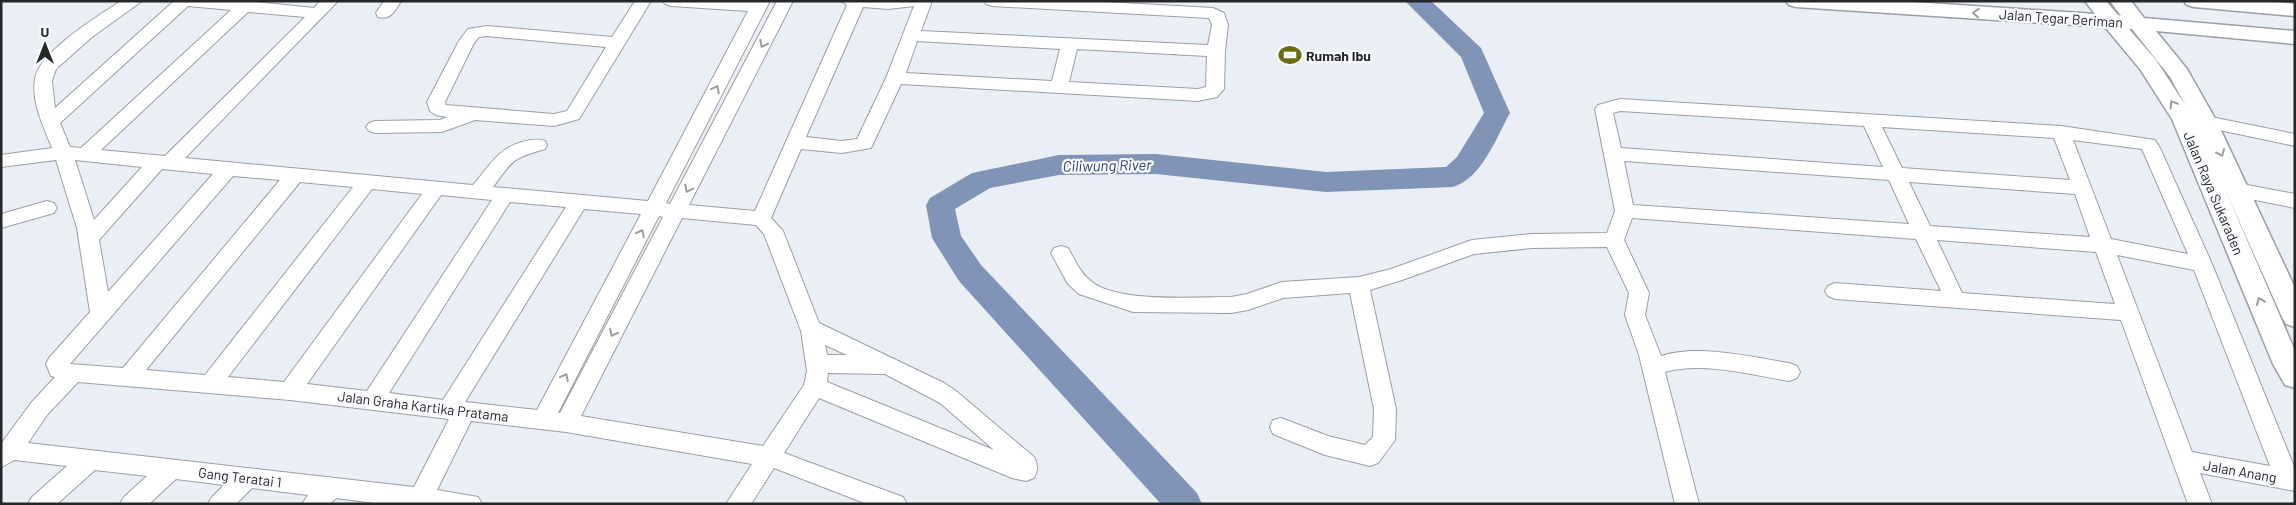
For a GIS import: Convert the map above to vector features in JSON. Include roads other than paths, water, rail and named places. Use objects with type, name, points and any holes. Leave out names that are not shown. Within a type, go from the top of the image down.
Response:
[{"type":"main road","name":"Jalan Tegar Beriman","points":[[1796,1],[2063,18],[2116,11],[2295,38]]},
{"type":"main road","name":"Jalan Tegar Beriman","points":[[2003,1],[2295,24]]},
{"type":"main road","points":[[2194,1],[2295,10]]},
{"type":"main road","name":"Jalan Raya Sukaraden","points":[[2116,11],[2134,47],[2183,119],[2283,331],[2287,364],[2295,377]]},
{"type":"main road","name":"Jalan Raya Sukaraden","points":[[2116,11],[2179,74],[2206,122],[2295,317]]},
{"type":"main road","points":[[2063,18],[2110,35],[2134,47]]},
{"type":"street","points":[[101,314],[89,238],[63,153],[50,123],[43,84],[47,67],[116,10],[134,1]]},
{"type":"street","points":[[50,123],[184,1],[245,6],[324,7]]},
{"type":"street","points":[[618,42],[488,31],[474,33],[467,41],[436,102],[436,107],[442,111],[472,114],[554,120],[564,119],[572,114],[583,100],[643,1]]},
{"type":"street","points":[[543,420],[761,4],[671,1]]},
{"type":"street","points":[[566,424],[785,1]]},
{"type":"street","points":[[761,219],[796,142],[853,2],[903,4],[918,1]]},
{"type":"street","points":[[796,142],[842,147],[864,144],[895,78],[924,1]]},
{"type":"street","points":[[895,78],[1198,94],[1211,93],[1214,89],[1216,51],[1220,24],[1218,17],[1206,11],[992,1]]},
{"type":"street","points":[[85,155],[245,6]]},
{"type":"street","points":[[89,238],[163,162],[324,7]]},
{"type":"street","points":[[911,36],[1216,51]]},
{"type":"street","points":[[1059,86],[1070,44]]},
{"type":"street","points":[[1687,504],[1653,368],[1635,315],[1639,293],[1614,240],[1625,211],[1604,113],[1604,108],[1608,106],[1620,105],[1872,122],[2061,132],[2148,144],[2152,148],[2202,264],[2291,480]]},
{"type":"street","points":[[375,127],[442,126],[472,114]]},
{"type":"street","points":[[1872,122],[1955,300]]},
{"type":"street","points":[[2206,122],[2295,140]]},
{"type":"street","points":[[2061,132],[2200,504]]},
{"type":"street","points":[[478,192],[505,155],[520,147],[538,145]]},
{"type":"street","points":[[1,161],[63,153],[761,219],[773,231],[810,328],[818,364],[818,378],[815,387],[738,504]]},
{"type":"street","points":[[1614,154],[2082,188]]},
{"type":"street","points":[[6,454],[25,427],[73,373],[59,370],[57,364],[228,169]]},
{"type":"street","points":[[129,376],[295,175]]},
{"type":"street","points":[[211,383],[367,182]]},
{"type":"street","points":[[290,391],[436,188]]},
{"type":"street","points":[[2237,190],[2295,201]]},
{"type":"street","points":[[372,401],[505,195]]},
{"type":"street","points":[[420,501],[456,411],[579,202]]},
{"type":"street","points":[[1,221],[47,208]]},
{"type":"street","points":[[1625,211],[2103,245],[2202,264]]},
{"type":"street","points":[[1061,253],[1075,279],[1086,289],[1133,304],[1231,305],[1248,302],[1282,290],[1359,285],[1479,246],[1532,240],[1614,240]]},
{"type":"street","points":[[1281,427],[1324,445],[1370,456],[1384,440],[1385,409],[1359,285]]},
{"type":"street","points":[[1835,291],[2129,313]]},
{"type":"street","points":[[810,328],[936,389],[959,405],[1026,464],[1026,471],[1020,471],[815,387]]},
{"type":"street","points":[[1653,368],[1671,361],[1702,361],[1742,364],[1788,372]]},
{"type":"street","points":[[818,364],[848,364],[893,368]]},
{"type":"street","name":"Jalan Graha Kartika Pratama","points":[[73,373],[211,383],[543,420],[770,457],[895,504]]},
{"type":"street","name":"Gang Teratai 1","points":[[6,454],[90,460],[247,478],[322,496],[470,504]]},
{"type":"street","points":[[40,504],[90,460]]},
{"type":"street","name":"Jalan Anang","points":[[2184,460],[2291,480]]},
{"type":"street","points":[[132,504],[171,469]]},
{"type":"street","points":[[220,504],[247,478]]},
{"type":"waterway","name":"Ciliwung River","points":[[1184,504],[970,273],[947,238],[940,205],[982,180],[1059,165],[1156,164],[1326,182],[1453,177],[1467,164],[1497,113],[1472,54],[1417,1]]},
{"type":"place","name":"Rumah Ibu","points":[[1290,55]]}]
